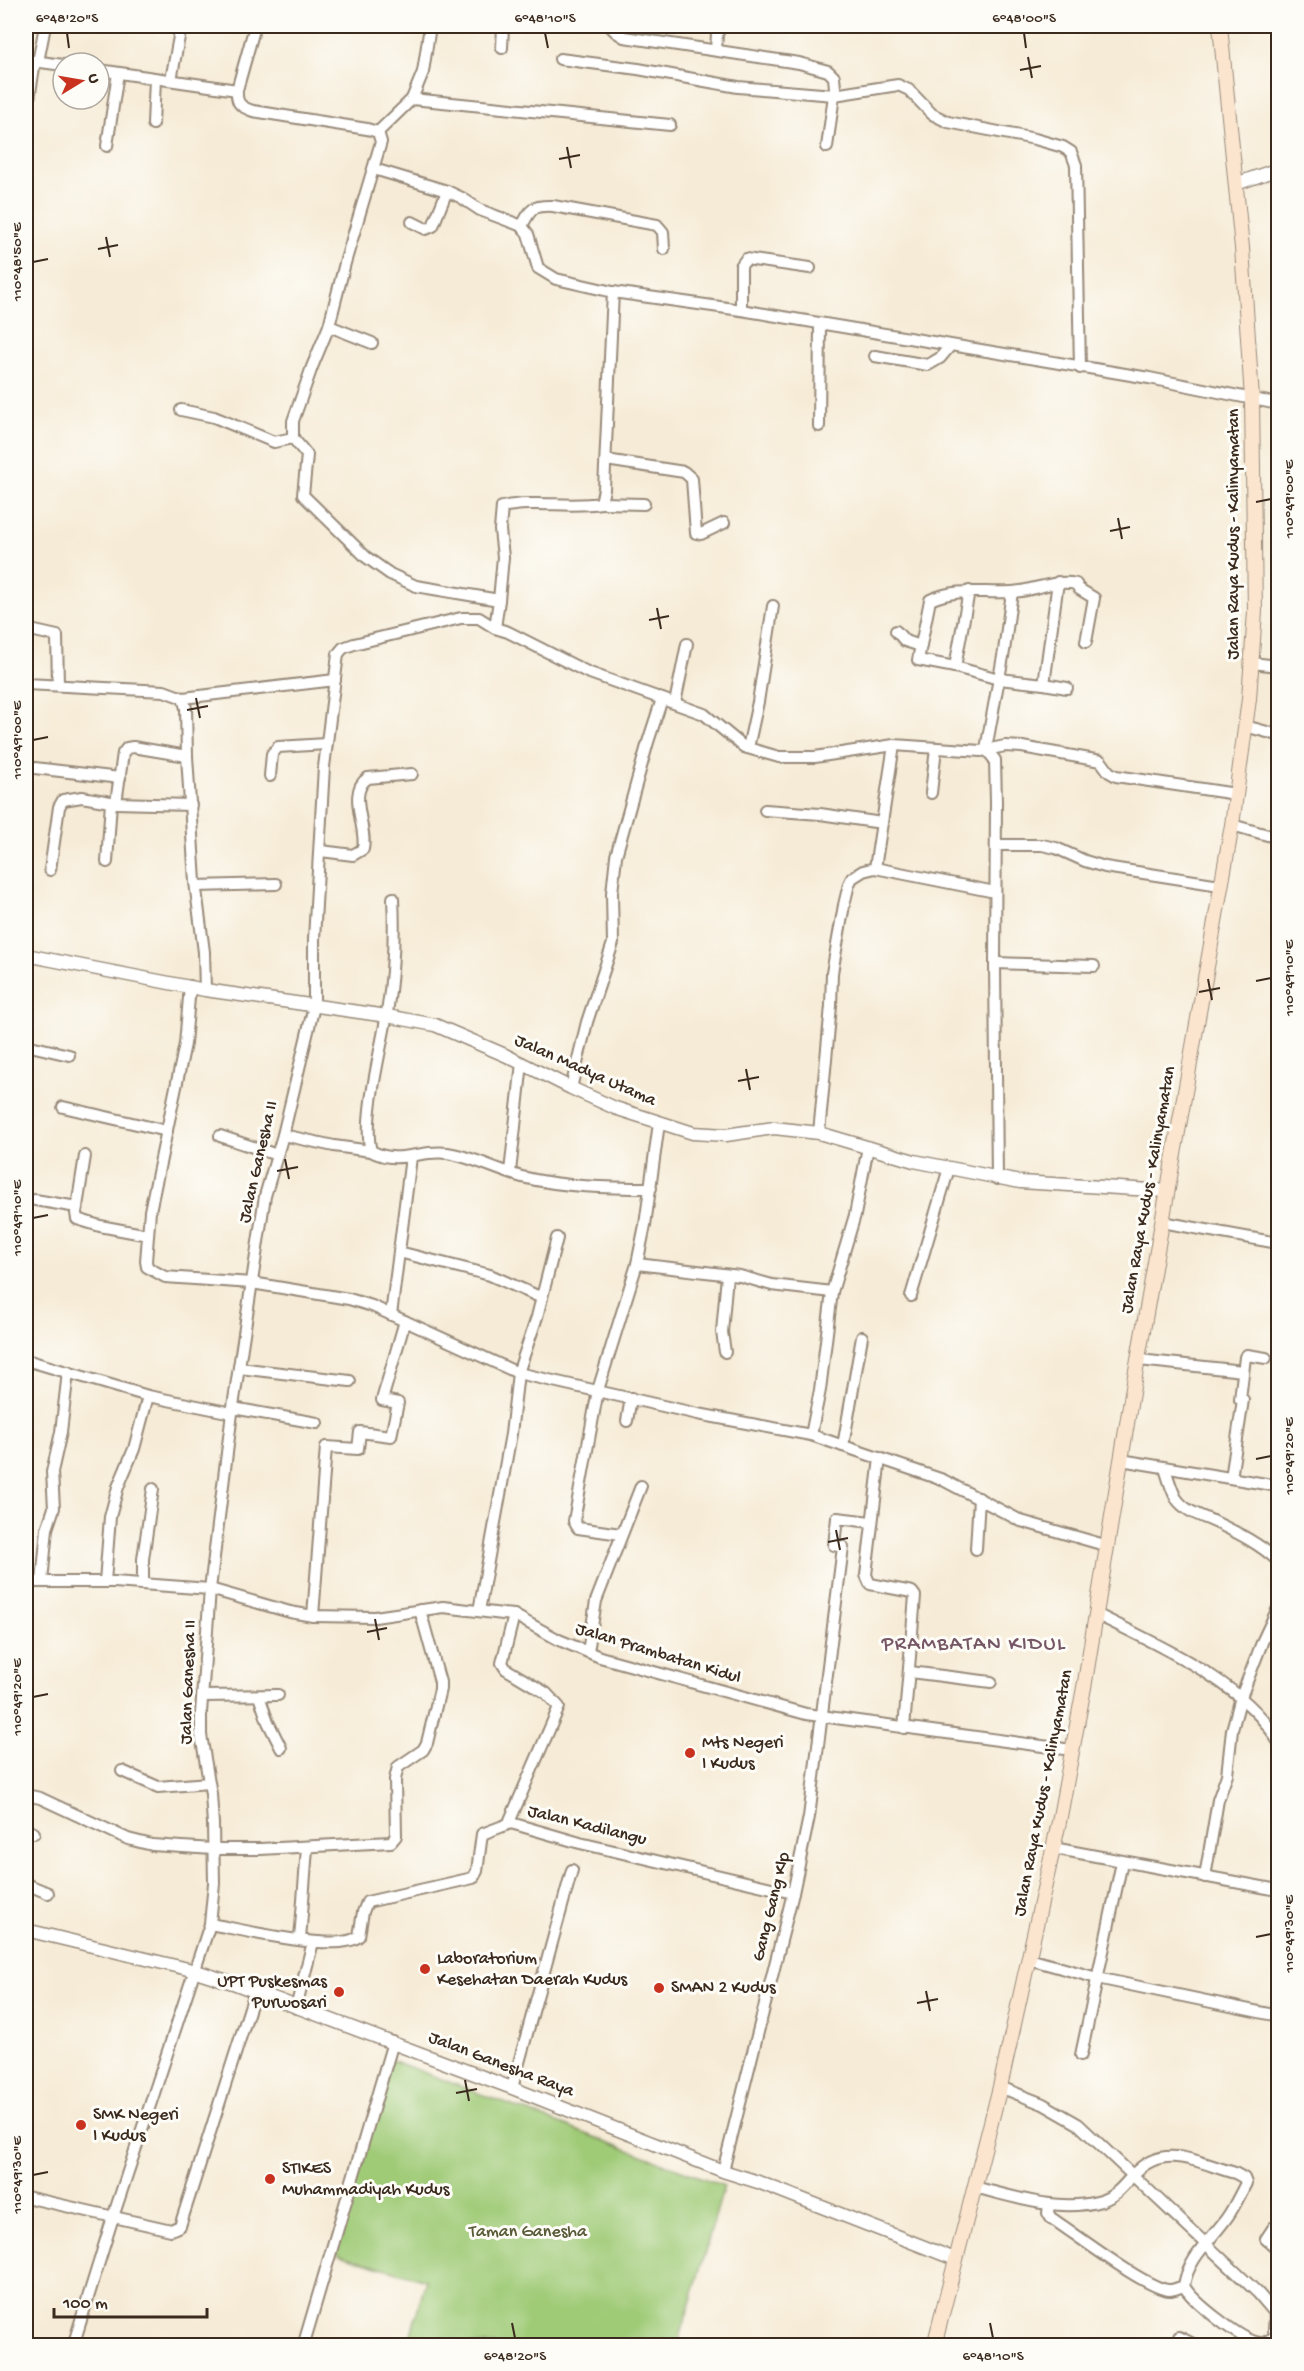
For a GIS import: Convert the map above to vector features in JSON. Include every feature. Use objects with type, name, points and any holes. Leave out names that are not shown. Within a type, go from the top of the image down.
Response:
[{"type":"main road","name":"Jalan Raya Kudus - Kalinyamatan","points":[[934,2346],[1000,2087],[1053,1848],[1072,1750],[1232,825],[1245,726],[1252,663],[1256,570],[1252,399],[1247,308],[1220,26]]},
{"type":"street","points":[[26,118],[33,61],[45,26]]},
{"type":"street","points":[[171,80],[182,26]]},
{"type":"street","points":[[255,26],[237,90],[237,102],[253,111],[378,132]]},
{"type":"street","points":[[378,132],[412,99],[423,72],[430,26]]},
{"type":"street","points":[[502,48],[503,26]]},
{"type":"street","points":[[610,26],[624,37],[818,66],[828,71],[834,77],[834,95],[827,147]]},
{"type":"street","points":[[716,50],[717,34],[721,26]]},
{"type":"street","points":[[560,59],[638,69],[738,87],[834,95],[898,85],[909,90],[932,114],[948,122],[1035,139],[1063,147],[1071,152],[1076,165],[1080,368]]},
{"type":"street","points":[[33,61],[51,63]]},
{"type":"street","points":[[111,72],[237,90]]},
{"type":"street","points":[[106,146],[118,73]]},
{"type":"street","points":[[153,124],[155,79]]},
{"type":"street","points":[[412,99],[670,125]]},
{"type":"street","points":[[378,132],[381,148],[345,263],[329,326],[294,421],[293,438],[307,455],[303,495],[366,557],[390,574],[416,586],[499,605]]},
{"type":"street","points":[[374,168],[447,191],[480,210],[522,226],[528,234],[536,264],[541,271],[556,279],[614,292],[741,310],[1176,383],[1278,404]]},
{"type":"street","points":[[1236,184],[1278,169]]},
{"type":"street","points":[[412,222],[426,229],[433,226],[447,191]]},
{"type":"street","points":[[522,226],[529,212],[538,205],[553,206],[657,225],[663,232],[664,249]]},
{"type":"street","points":[[741,310],[743,261],[747,259],[810,268]]},
{"type":"street","points":[[601,503],[606,460],[614,292]]},
{"type":"street","points":[[819,426],[820,324]]},
{"type":"street","points":[[329,326],[372,343]]},
{"type":"street","points":[[875,356],[928,364],[940,358],[950,346]]},
{"type":"street","points":[[181,410],[214,417],[274,442],[293,438]]},
{"type":"street","points":[[606,460],[684,472],[692,479],[696,533],[701,534],[724,523]]},
{"type":"street","points":[[644,504],[601,503],[577,506],[533,503],[502,507],[500,530],[502,557],[496,626],[587,672],[712,719],[737,742],[748,748],[779,757],[797,758],[894,745],[986,749],[1005,746],[1022,747],[1103,762],[1109,772],[1116,776],[1236,794]]},
{"type":"street","points":[[1044,684],[1058,582]]},
{"type":"street","points":[[1067,688],[999,679],[918,660],[930,600],[956,591],[1012,592],[1058,582],[1076,584],[1079,589],[1094,598],[1086,642]]},
{"type":"street","points":[[955,667],[969,591]]},
{"type":"street","points":[[996,1179],[995,760],[986,749],[1012,592]]},
{"type":"street","points":[[748,748],[758,702],[772,606]]},
{"type":"street","name":"Jalan Ganesha II","points":[[73,2346],[210,1924],[214,1883],[213,1849],[209,1784],[201,1735],[210,1589],[232,1411],[265,1196],[283,1135],[314,1006],[317,882],[321,851],[326,744],[338,654],[343,648],[354,644],[461,618],[479,618],[496,626]]},
{"type":"street","points":[[26,629],[57,636],[58,685]]},
{"type":"street","points":[[896,631],[905,641],[921,646]]},
{"type":"street","points":[[675,704],[687,644]]},
{"type":"street","points":[[1252,663],[1278,666]]},
{"type":"street","points":[[26,684],[164,691],[183,698],[335,680]]},
{"type":"street","points":[[183,698],[186,708],[187,756],[196,886],[204,952],[205,990]]},
{"type":"street","points":[[570,1088],[587,1022],[613,943],[612,893],[616,856],[662,699]]},
{"type":"street","points":[[1245,726],[1278,735]]},
{"type":"street","points":[[270,776],[272,754],[278,747],[326,744]]},
{"type":"street","points":[[875,868],[894,745]]},
{"type":"street","points":[[107,862],[123,753],[127,748],[133,747],[187,756]]},
{"type":"street","points":[[932,793],[936,748]]},
{"type":"street","points":[[26,766],[120,778]]},
{"type":"street","points":[[321,851],[353,855],[359,853],[364,844],[358,792],[361,782],[368,778],[412,774]]},
{"type":"street","points":[[50,870],[59,807],[63,800],[82,797],[114,802],[191,805]]},
{"type":"street","points":[[765,810],[820,814],[882,823]]},
{"type":"street","points":[[1232,825],[1278,838]]},
{"type":"street","points":[[996,845],[1042,845],[1105,867],[1221,885]]},
{"type":"street","points":[[819,1133],[832,973],[844,905],[852,879],[863,871],[875,868],[995,892]]},
{"type":"street","points":[[196,886],[276,884]]},
{"type":"street","points":[[370,1151],[369,1136],[373,1096],[393,966],[393,898]]},
{"type":"street","name":"Jalan Madya Utama","points":[[26,955],[205,990],[435,1025],[455,1032],[615,1108],[693,1133],[713,1135],[768,1128],[819,1133],[914,1161],[996,1179],[1168,1191]]},
{"type":"street","points":[[995,963],[1094,966]]},
{"type":"street","points":[[190,986],[185,1044],[150,1211],[147,1267],[165,1277],[252,1282],[349,1299],[372,1306],[518,1374],[759,1427],[811,1435],[943,1480],[1022,1521],[1108,1546]]},
{"type":"street","points":[[26,1044],[69,1055]]},
{"type":"street","points":[[510,1172],[522,1063]]},
{"type":"street","points":[[63,1107],[167,1131]]},
{"type":"street","points":[[621,1534],[578,1528],[574,1521],[598,1390],[637,1264],[651,1188],[659,1123]]},
{"type":"street","points":[[283,1135],[370,1151],[380,1155],[411,1157],[444,1152],[468,1156],[521,1177],[593,1187],[651,1188]]},
{"type":"street","points":[[220,1136],[277,1155]]},
{"type":"street","points":[[811,1435],[820,1390],[832,1292],[855,1215],[868,1147]]},
{"type":"street","points":[[85,1156],[76,1217],[79,1220],[148,1235]]},
{"type":"street","points":[[392,1315],[411,1157]]},
{"type":"street","points":[[910,1296],[949,1168]]},
{"type":"street","points":[[34,1200],[77,1208]]},
{"type":"street","points":[[1162,1222],[1278,1244]]},
{"type":"street","points":[[479,1611],[511,1434],[518,1374],[542,1298],[557,1238]]},
{"type":"street","points":[[399,1252],[490,1275],[542,1298]]},
{"type":"street","points":[[637,1264],[727,1275],[772,1285],[832,1292]]},
{"type":"street","points":[[725,1352],[722,1332],[727,1275]]},
{"type":"street","points":[[313,1616],[326,1447],[358,1449],[360,1432],[391,1436],[398,1403],[382,1400],[405,1321]]},
{"type":"street","points":[[843,1446],[862,1337]]},
{"type":"street","points":[[1232,1478],[1244,1400],[1240,1399],[1245,1356],[1266,1358]]},
{"type":"street","points":[[26,1360],[148,1396],[317,1423]]},
{"type":"street","points":[[1139,1360],[1243,1371]]},
{"type":"street","points":[[239,1368],[350,1381]]},
{"type":"street","points":[[42,1582],[47,1529],[54,1508],[52,1472],[61,1432],[68,1372]]},
{"type":"street","points":[[105,1582],[110,1517],[118,1487],[134,1449],[148,1396]]},
{"type":"street","points":[[627,1421],[631,1398]]},
{"type":"street","points":[[880,1458],[866,1575],[868,1581],[876,1587],[912,1592],[915,1596],[904,1728]]},
{"type":"street","points":[[1121,1460],[1278,1486]]},
{"type":"street","points":[[1165,1468],[1177,1500],[1183,1506],[1255,1543],[1278,1561]]},
{"type":"street","points":[[588,1652],[596,1601],[641,1486]]},
{"type":"street","points":[[143,1584],[143,1559],[153,1489]]},
{"type":"street","points":[[976,1550],[979,1498]]},
{"type":"street","name":"Gang Gang Klp","points":[[723,2171],[793,1893],[809,1817],[843,1546],[834,1545],[837,1518],[871,1522]]},
{"type":"street","name":"Jalan Prambatan Kidul","points":[[26,1582],[105,1582],[210,1589],[290,1612],[313,1616],[375,1617],[420,1610],[456,1608],[514,1615],[559,1640],[588,1652],[704,1688],[823,1718],[1072,1750]]},
{"type":"street","points":[[1205,1877],[1218,1800],[1227,1775],[1232,1731],[1241,1697],[1278,1608]]},
{"type":"street","points":[[26,1795],[40,1798],[128,1839],[152,1845],[213,1849],[307,1848],[388,1843],[396,1838],[398,1767],[423,1750],[427,1743],[440,1689],[439,1675],[420,1610]]},
{"type":"street","points":[[1096,1614],[1182,1658],[1241,1697],[1272,1729],[1278,1741]]},
{"type":"street","name":"Jalan Kadilangu","points":[[514,1615],[502,1663],[506,1669],[546,1693],[559,1707],[510,1820],[511,1823],[580,1843],[737,1878],[793,1893]]},
{"type":"street","points":[[910,1672],[991,1682]]},
{"type":"street","points":[[202,1696],[278,1695]]},
{"type":"street","points":[[259,1696],[268,1722],[281,1748]]},
{"type":"street","points":[[122,1771],[158,1787],[209,1784]]},
{"type":"street","points":[[210,1924],[313,1942],[339,1943],[356,1939],[361,1931],[364,1906],[372,1900],[473,1878],[477,1871],[482,1834],[511,1823]]},
{"type":"street","points":[[300,1940],[307,1848]]},
{"type":"street","points":[[1053,1848],[1278,1890]]},
{"type":"street","points":[[1081,2055],[1122,1862]]},
{"type":"street","points":[[512,2088],[572,1870]]},
{"type":"street","points":[[26,1884],[48,1893]]},
{"type":"street","name":"Jalan Ganesha Raya","points":[[26,1930],[196,1971],[512,2088],[955,2259]]},
{"type":"street","points":[[296,2007],[313,1942]]},
{"type":"street","points":[[1029,1959],[1097,1978],[1278,2016]]},
{"type":"street","points":[[26,2197],[171,2230],[180,2226],[255,1992]]},
{"type":"street","points":[[304,2343],[393,2043]]},
{"type":"street","points":[[974,2187],[1049,2205],[1083,2204],[1103,2200],[1118,2193],[1132,2176],[1145,2162],[1162,2156],[1177,2156],[1235,2173],[1244,2178],[1246,2182],[1230,2214],[1204,2244],[1189,2268],[1184,2286],[1188,2294],[1221,2321],[1253,2340],[1265,2342],[1277,2337],[1275,2313],[1258,2293],[1204,2244],[1132,2176],[1078,2124],[1043,2104],[1000,2087]]},
{"type":"street","points":[[1049,2205],[1048,2213],[1051,2218],[1136,2276],[1154,2286],[1170,2290],[1184,2286]]},
{"type":"street","points":[[1274,2227],[1266,2239],[1278,2249]]},
{"type":"street","points":[[1179,2337],[1197,2346]]},
{"type":"green space","name":"Taman Ganesha","points":[[391,2060],[724,2186],[678,2345],[408,2345],[426,2280],[339,2255],[336,2250]]},
{"type":"place","name":"Mts Negeri I Kudus","points":[[690,1753]]},
{"type":"place","name":"Laboratorium Kesehatan Daerah Kudus","points":[[425,1969]]},
{"type":"place","name":"SMAN 2 Kudus","points":[[659,1988]]},
{"type":"place","name":"UPT Puskesmas Purwosari","points":[[339,1992]]},
{"type":"place","name":"SMK Negeri I Kudus","points":[[81,2125]]},
{"type":"place","name":"STIKES Muhammadiyah Kudus","points":[[270,2179]]},
{"type":"district","name":"PRAMBATAN KIDUL","points":[[974,1645]]}]
